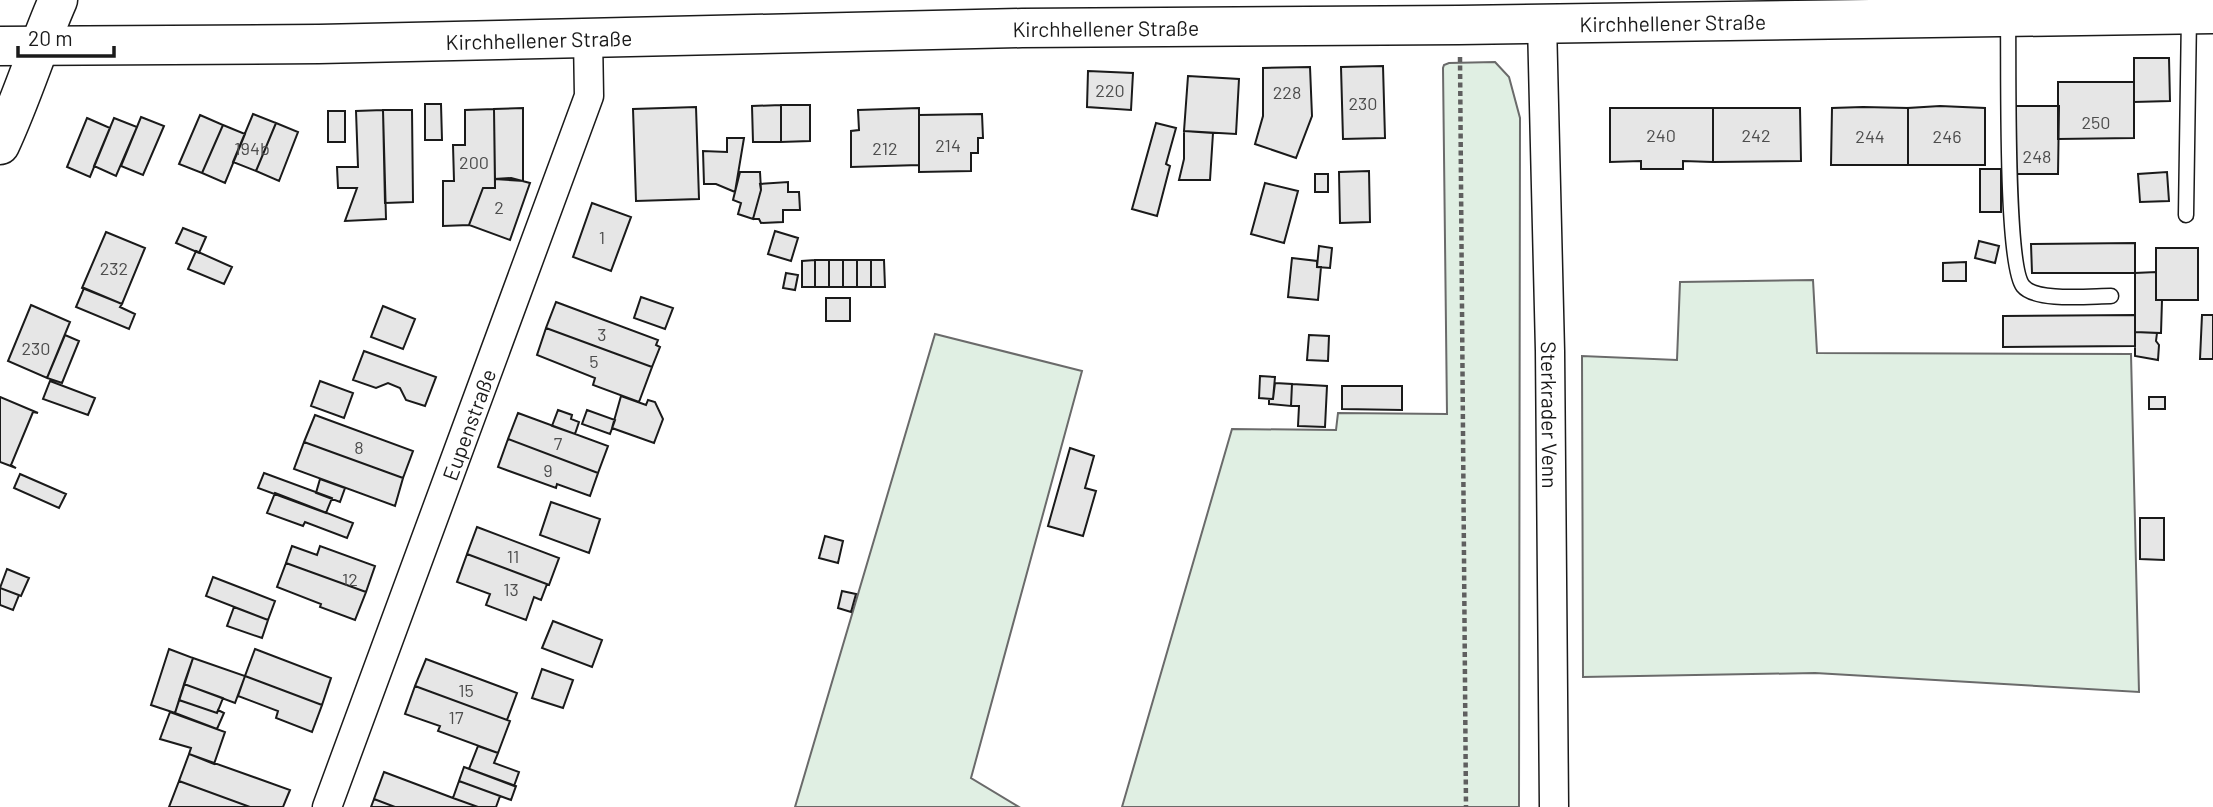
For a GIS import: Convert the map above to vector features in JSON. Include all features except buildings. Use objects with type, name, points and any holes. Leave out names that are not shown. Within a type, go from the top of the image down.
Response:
[{"type":"main road","points":[[0,145],[58,0]]},
{"type":"main road","name":"Kirchhellener Straße","points":[[0,46],[319,44],[1022,28],[1460,25],[1799,14],[2201,14]]},
{"type":"street","name":"Sterkrader Venn","points":[[1542,23],[1550,351],[1554,807]]},
{"type":"street","name":"Eupenstraße","points":[[327,807],[589,96],[588,37]]},
{"type":"lane","points":[[2186,215],[2201,14]]},
{"type":"lane","points":[[2008,15],[2011,215],[2016,267],[2023,286],[2039,296],[2111,296]]},
{"type":"path","points":[[1460,25],[1466,807]]},
{"type":"green space","points":[[1495,62],[1509,77],[1520,118],[1519,807],[1122,807],[1232,429],[1336,430],[1338,413],[1447,414],[1443,68],[1449,63]]},
{"type":"green space","points":[[1813,280],[1817,353],[2131,354],[2139,692],[1815,673],[1583,677],[1582,356],[1677,360],[1680,282]]},
{"type":"green space","points":[[935,334],[1082,371],[971,778],[1019,807],[795,807]]}]
